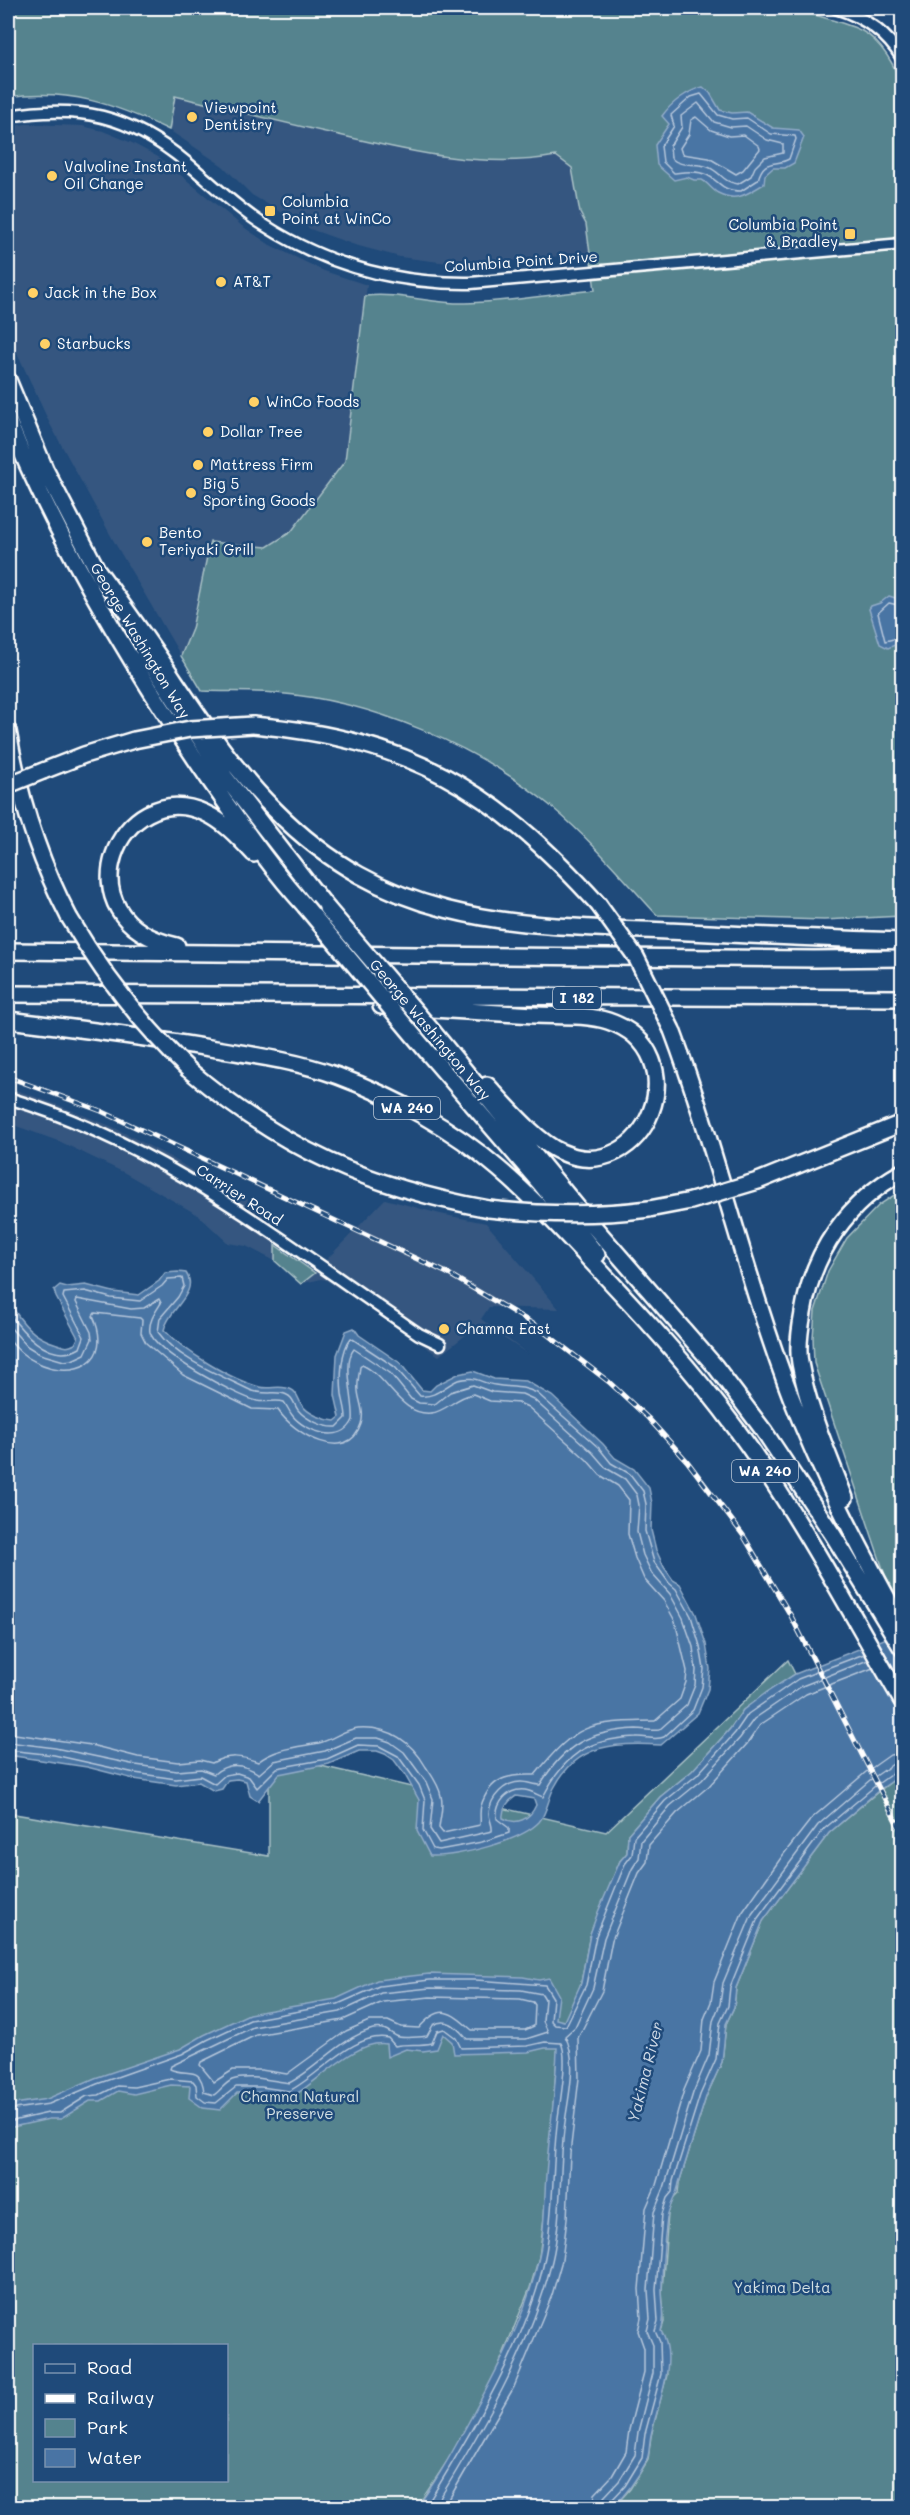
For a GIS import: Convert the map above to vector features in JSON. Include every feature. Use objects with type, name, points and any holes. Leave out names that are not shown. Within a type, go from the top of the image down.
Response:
[{"type":"highway","name":"George Washington Way","points":[[8,380],[45,469],[98,571],[160,678],[225,777],[327,908],[434,1033],[582,1213],[715,1366],[879,1596],[903,1648]]},
{"type":"highway","name":"George Washington Way","points":[[8,420],[52,515],[139,671],[236,817],[303,904],[540,1183],[665,1339]]},
{"type":"highway","points":[[98,571],[201,719],[252,787],[283,818],[323,852],[365,879],[442,910],[523,925],[903,941]]},
{"type":"highway","name":"WA 240","points":[[8,785],[84,755],[134,740],[190,729],[253,725],[311,731],[363,742],[442,774],[472,791],[520,827],[554,858],[598,904],[636,957],[672,1030],[790,1395],[824,1476],[874,1574],[879,1596],[903,1625]]},
{"type":"highway","points":[[8,731],[21,798],[39,856],[69,917],[114,988],[142,1022],[189,1070],[231,1104],[258,1122],[328,1161],[367,1178],[410,1192],[489,1209],[558,1215],[621,1212],[691,1201],[758,1181],[903,1123]]},
{"type":"highway","points":[[249,952],[176,946],[158,942],[130,925],[116,904],[111,879],[113,855],[130,826],[138,819],[158,810],[190,808],[205,813],[227,826],[303,904]]},
{"type":"highway","points":[[8,951],[903,958]]},
{"type":"highway","name":"I 182","points":[[8,994],[903,998]]},
{"type":"highway","points":[[252,996],[318,1003],[608,1021],[636,1038],[651,1060],[656,1084],[652,1112],[639,1134],[630,1143],[606,1155],[575,1156],[560,1152],[546,1143],[434,1033]]},
{"type":"highway","name":"WA 240","points":[[8,1020],[143,1037],[316,1068],[376,1092],[435,1123],[497,1167],[541,1209],[665,1339],[737,1430],[783,1497],[903,1701]]},
{"type":"highway","points":[[874,1574],[806,1391],[799,1360],[800,1337],[809,1284],[830,1238],[874,1189],[903,1172]]},
{"type":"street","points":[[836,8],[867,21],[882,32],[903,58]]},
{"type":"street","name":"Columbia Point Drive","points":[[8,116],[56,111],[85,112],[115,120],[149,136],[169,149],[241,209],[281,236],[316,253],[358,268],[428,282],[471,283],[903,244]]},
{"type":"street","name":"Carrier Road","points":[[8,1098],[96,1131],[173,1170],[419,1334],[440,1344]]},
{"type":"shaded area","points":[[174,96],[299,126],[493,161],[526,161],[556,156],[572,168],[580,213],[586,224],[590,253],[510,261],[448,263],[400,257],[355,245],[310,229],[252,195],[223,166],[169,130]]},
{"type":"shaded area","points":[[26,124],[82,126],[103,131],[132,143],[160,158],[242,226],[270,245],[324,271],[367,285],[345,461],[291,532],[267,547],[210,542],[192,629],[181,656],[116,545],[50,424],[8,333],[8,127]]},
{"type":"shaded area","points":[[8,1087],[113,1127],[172,1158],[214,1184],[275,1212],[275,1261],[246,1246],[228,1243],[198,1215],[125,1173],[61,1142],[8,1123]]},
{"type":"shaded area","points":[[385,1199],[440,1214],[486,1223],[559,1309],[489,1307],[481,1319],[528,1354],[490,1329],[481,1327],[472,1330],[439,1356],[326,1280],[304,1283]]},
{"type":"green space","points":[[8,8],[790,8],[854,27],[876,41],[892,64],[902,88],[902,916],[824,920],[657,915],[594,846],[553,808],[492,765],[458,746],[386,716],[349,705],[311,697],[275,693],[202,691],[181,656],[192,629],[210,542],[267,547],[291,532],[345,461],[365,296],[377,295],[466,303],[514,300],[595,290],[586,224],[580,213],[572,168],[556,156],[501,161],[420,153],[175,96],[169,130],[130,113],[91,100],[51,95],[8,97]]},
{"type":"green space","points":[[902,1190],[902,1605],[885,1575],[814,1363],[813,1337],[815,1311],[828,1271],[847,1238],[879,1205]]},
{"type":"green space","points":[[275,1245],[315,1273],[301,1284],[275,1261]]},
{"type":"green space","name":"Chamna Natural Preserve","points":[[788,1660],[795,1674],[743,1710],[730,1729],[692,1771],[660,1797],[628,1834],[627,1853],[620,1861],[590,1934],[581,1983],[557,2058],[544,2218],[539,2257],[530,2288],[494,2377],[450,2457],[417,2507],[8,2507],[8,1813],[269,1856],[269,1754],[606,1832]]},
{"type":"green space","name":"Yakima Delta","points":[[902,1774],[902,2507],[613,2508],[630,2489],[648,2460],[651,2436],[667,2375],[661,2331],[664,2322],[662,2290],[668,2214],[672,2200],[678,2194],[679,2183],[706,2097],[722,2062],[726,2024],[734,2007],[736,1988],[763,1921],[829,1833]]},
{"type":"water","points":[[703,87],[710,93],[720,110],[732,113],[747,112],[773,128],[799,130],[804,137],[794,163],[785,168],[773,168],[765,175],[764,184],[737,197],[718,193],[702,180],[687,177],[674,180],[657,165],[655,145],[669,124],[662,116],[680,98]]},
{"type":"water","points":[[889,596],[902,600],[902,642],[888,648],[880,644],[869,609]]},
{"type":"water","points":[[165,1273],[186,1273],[189,1287],[164,1330],[183,1347],[236,1378],[260,1387],[284,1387],[292,1390],[305,1408],[321,1418],[335,1421],[340,1417],[335,1395],[337,1355],[346,1331],[354,1328],[359,1335],[400,1363],[422,1390],[430,1391],[436,1385],[458,1374],[473,1371],[494,1379],[526,1381],[552,1396],[615,1458],[634,1469],[649,1488],[652,1503],[651,1530],[656,1550],[673,1580],[680,1584],[696,1614],[706,1644],[710,1669],[708,1689],[698,1713],[661,1745],[614,1745],[600,1748],[574,1762],[563,1773],[554,1788],[539,1822],[518,1836],[487,1847],[441,1856],[430,1856],[417,1831],[419,1800],[405,1775],[394,1760],[377,1751],[359,1751],[329,1764],[279,1774],[258,1801],[250,1796],[246,1781],[237,1779],[228,1780],[222,1789],[214,1791],[199,1782],[176,1785],[134,1779],[87,1767],[8,1755],[8,1301],[34,1333],[48,1341],[68,1347],[75,1344],[78,1338],[56,1297],[54,1290],[60,1285],[67,1287],[86,1285],[113,1292],[139,1295],[159,1281]],"holes":[[[516,1796],[534,1799],[536,1805],[527,1817],[518,1821],[503,1818],[503,1811],[510,1800]]]},
{"type":"water","name":"Yakima River","points":[[902,1632],[902,1774],[878,1791],[829,1833],[763,1921],[736,1988],[734,2007],[726,2024],[722,2062],[706,2097],[667,2218],[662,2289],[664,2316],[661,2331],[666,2342],[667,2368],[648,2456],[635,2480],[613,2507],[417,2507],[444,2467],[489,2385],[518,2323],[533,2279],[542,2237],[557,2048],[528,2052],[454,2054],[452,2042],[443,2034],[437,2049],[423,2051],[406,2049],[387,2057],[386,2044],[374,2044],[350,2055],[290,2098],[261,2092],[237,2093],[220,2110],[203,2108],[189,2098],[190,2086],[171,2085],[134,2094],[118,2091],[101,2101],[90,2101],[61,2119],[49,2119],[8,2128],[8,2105],[47,2099],[95,2078],[180,2049],[249,2014],[336,1999],[377,1980],[429,1974],[523,1977],[539,1980],[549,1978],[559,1996],[556,2019],[564,2021],[581,1983],[590,1934],[598,1912],[620,1861],[627,1853],[628,1834],[660,1797],[692,1771],[730,1729],[743,1710],[767,1692],[795,1674]]},
{"type":"railway","points":[[8,1077],[101,1111],[447,1273],[535,1325],[609,1382],[648,1418],[687,1461],[743,1535],[791,1616],[902,1833]]},
{"type":"place","name":"Viewpoint Dentistry","points":[[192,117]]},
{"type":"place","name":"Valvoline Instant Oil Change","points":[[52,176]]},
{"type":"place","name":"Columbia Point at WinCo","points":[[270,211]]},
{"type":"place","name":"Columbia Point & Bradley","points":[[850,234]]},
{"type":"place","name":"AT&T","points":[[221,282]]},
{"type":"place","name":"Jack in the Box","points":[[33,293]]},
{"type":"place","name":"Starbucks","points":[[45,344]]},
{"type":"place","name":"WinCo Foods","points":[[254,402]]},
{"type":"place","name":"Dollar Tree","points":[[208,432]]},
{"type":"place","name":"Mattress Firm","points":[[198,465]]},
{"type":"place","name":"Big 5 Sporting Goods","points":[[191,493]]},
{"type":"place","name":"Bento Teriyaki Grill","points":[[147,542]]},
{"type":"place","name":"Chamna East","points":[[444,1329]]}]
